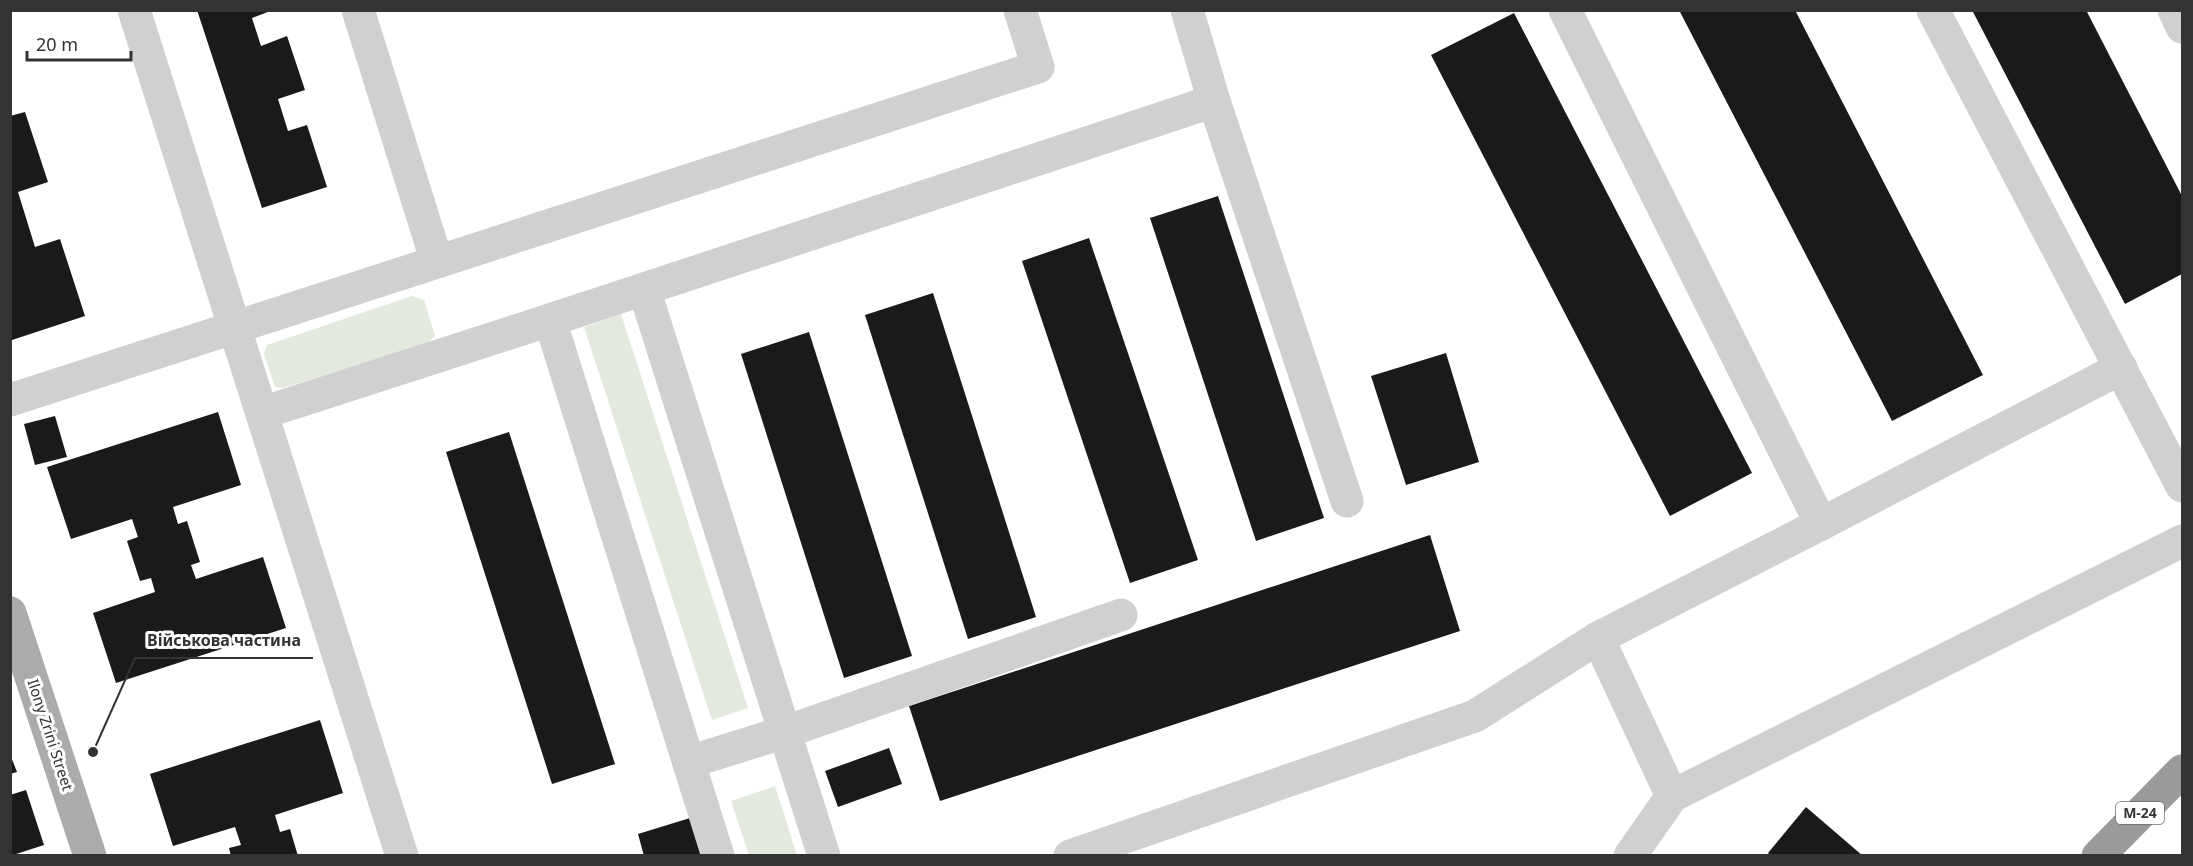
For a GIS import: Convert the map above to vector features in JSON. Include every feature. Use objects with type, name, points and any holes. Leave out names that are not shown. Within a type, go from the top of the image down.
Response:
[{"type":"highway","name":"М-24","points":[[2098,855],[2182,771]]},
{"type":"main road","name":"Ilony Zrini Street","points":[[10,613],[90,855]]},
{"type":"street","points":[[134,10],[402,855]]},
{"type":"street","points":[[358,10],[438,262]]},
{"type":"street","points":[[10,400],[1038,67],[1020,10]]},
{"type":"street","points":[[1187,10],[1214,101],[1347,501]]},
{"type":"street","points":[[1565,10],[1821,524]]},
{"type":"street","points":[[1933,10],[2182,486]]},
{"type":"street","points":[[2174,10],[2182,27]]},
{"type":"street","points":[[262,413],[1214,101]]},
{"type":"street","points":[[644,289],[824,855]]},
{"type":"street","points":[[550,320],[718,855]]},
{"type":"street","points":[[1070,855],[1474,716],[1598,639],[2121,368]]},
{"type":"street","points":[[1630,855],[1672,796],[2182,541]]},
{"type":"street","points":[[689,762],[785,732],[1121,615]]},
{"type":"street","points":[[1598,639],[1672,796]]},
{"type":"shaded area","points":[[412,296],[424,300],[435,336],[427,344],[283,388],[275,387],[264,354],[267,345]]},
{"type":"shaded area","points":[[621,314],[748,708],[712,720],[584,327]]},
{"type":"shaded area","points":[[775,786],[797,855],[749,855],[731,801]]},
{"type":"building","points":[[197,10],[273,10],[252,18],[261,46],[287,36],[305,90],[278,99],[288,131],[307,125],[327,187],[262,208]]},
{"type":"building","points":[[1679,10],[1795,10],[1983,375],[1892,421]]},
{"type":"building","points":[[1972,10],[2086,10],[2182,196],[2182,274],[2125,304]]},
{"type":"building","points":[[1514,13],[1752,473],[1670,516],[1431,55]]},
{"type":"building","points":[[25,112],[48,182],[18,192],[35,247],[60,239],[85,316],[12,340],[10,116]]},
{"type":"building","points":[[1218,196],[1324,518],[1256,541],[1150,218]]},
{"type":"building","points":[[1089,238],[1198,560],[1130,583],[1022,261]]},
{"type":"building","points":[[933,293],[1036,617],[968,639],[865,315]]},
{"type":"building","points":[[809,332],[912,656],[844,678],[741,354]]},
{"type":"building","points":[[1446,353],[1479,462],[1406,485],[1371,376]]},
{"type":"building","points":[[218,412],[241,485],[173,507],[178,524],[187,521],[200,562],[191,565],[196,579],[263,557],[286,628],[116,683],[93,613],[155,592],[151,578],[140,581],[127,541],[138,537],[132,519],[71,539],[47,467]]},
{"type":"building","points":[[55,416],[67,457],[35,465],[24,424]]},
{"type":"building","points":[[509,432],[615,764],[552,784],[446,452]]},
{"type":"building","points":[[1430,535],[1460,631],[940,801],[909,706]]},
{"type":"building","points":[[320,720],[343,793],[275,815],[280,832],[290,829],[298,856],[231,856],[229,848],[241,845],[235,827],[173,846],[150,774]]},
{"type":"building","points":[[889,748],[902,784],[838,807],[825,771]]},
{"type":"building","points":[[10,754],[17,772],[10,774]]},
{"type":"building","points":[[26,790],[44,845],[10,856],[10,795]]},
{"type":"building","points":[[1806,807],[1863,856],[1771,856],[1768,853]]},
{"type":"building","points":[[703,814],[702,856],[644,856],[638,834]]},
{"type":"place","name":"Військова частина","points":[[93,752]]}]
